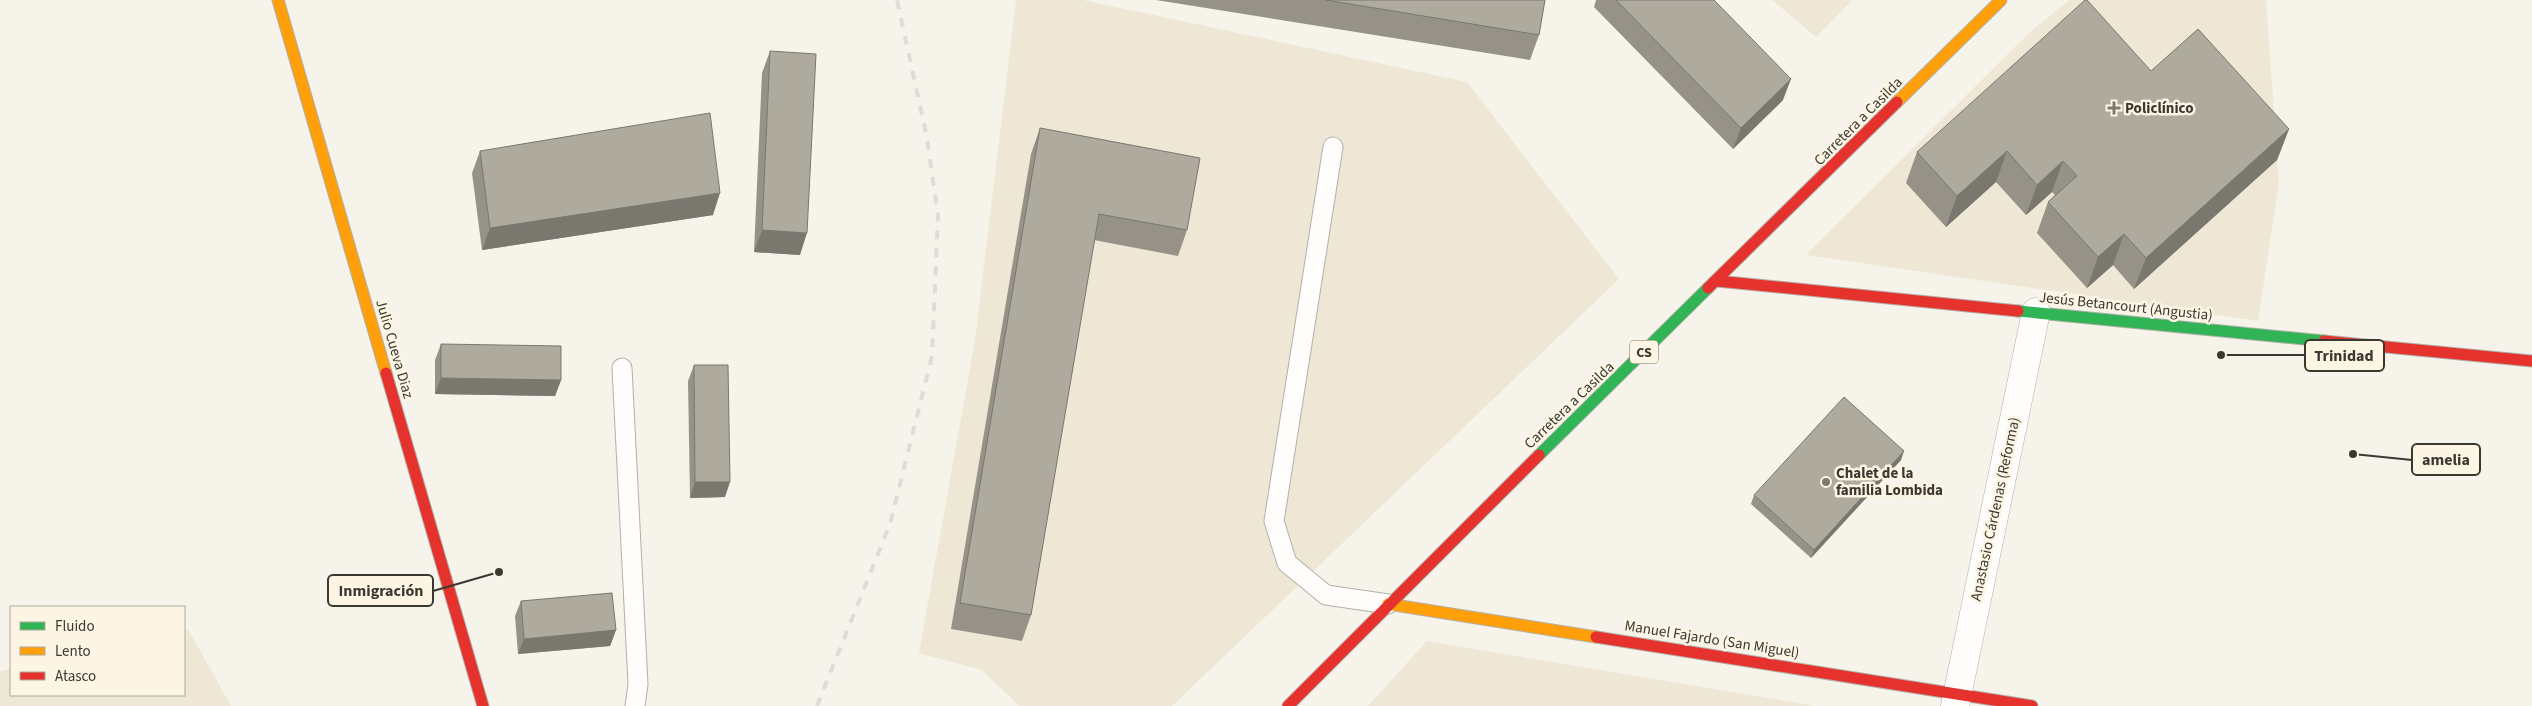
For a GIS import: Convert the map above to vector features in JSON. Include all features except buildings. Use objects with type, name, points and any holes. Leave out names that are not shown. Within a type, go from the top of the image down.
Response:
[{"type":"street","name":"Julio Cueva Diaz","points":[[278,0],[482,706]]},
{"type":"street","name":"Carretera a Casilda","points":[[1288,706],[1388,604],[2001,0]]},
{"type":"street","name":"Jesús Betancourt (Angustia)","points":[[1717,281],[2532,361]]},
{"type":"street","name":"Anastasio Cárdenas (Reforma)","points":[[1956,699],[2036,312]]},
{"type":"street","name":"Manuel Fajardo (San Miguel)","points":[[1388,604],[1956,699],[2032,706]]},
{"type":"lane","points":[[1333,147],[1312,296],[1274,521],[1287,563],[1326,595],[1388,604]]},
{"type":"lane","points":[[622,368],[638,684],[635,706]]},
{"type":"shaded area","points":[[1016,0],[1083,0],[1467,82],[1619,279],[1172,706],[1019,706],[982,670],[919,653],[975,340]]},
{"type":"shaded area","points":[[1772,0],[1852,0],[1816,37]]},
{"type":"shaded area","name":"Policlínico","points":[[2069,0],[2266,0],[2279,182],[2258,321],[1806,255],[2029,33]]},
{"type":"shaded area","points":[[188,629],[231,706],[0,706],[0,671],[10,669],[10,696],[185,696],[185,630]]},
{"type":"shaded area","points":[[1427,641],[1816,706],[1368,706]]},
{"type":"railway","points":[[817,706],[890,524],[932,356],[938,216],[927,138],[897,0]]},
{"type":"traffic: fast","points":[[1539,455],[1708,288]]},
{"type":"traffic: fast","points":[[2018,311],[2324,341]]},
{"type":"traffic: slow","points":[[278,0],[386,373]]},
{"type":"traffic: slow","points":[[1897,102],[2001,0]]},
{"type":"traffic: slow","points":[[1388,604],[1596,637]]},
{"type":"traffic: jam","points":[[1708,288],[1897,102]]},
{"type":"traffic: jam","points":[[1717,281],[2018,311]]},
{"type":"traffic: jam","points":[[2324,341],[2532,361]]},
{"type":"traffic: jam","points":[[386,373],[483,706]]},
{"type":"traffic: jam","points":[[1288,706],[1539,455]]},
{"type":"traffic: jam","points":[[1596,637],[2032,706]]},
{"type":"place","name":"Policlínico","points":[[2114,108]]},
{"type":"place","name":"Trinidad","points":[[2221,355]]},
{"type":"place","name":"amelia","points":[[2353,454]]},
{"type":"place","name":"Chalet de la familia Lombida","points":[[1826,482]]},
{"type":"place","name":"Inmigración","points":[[499,572]]}]
